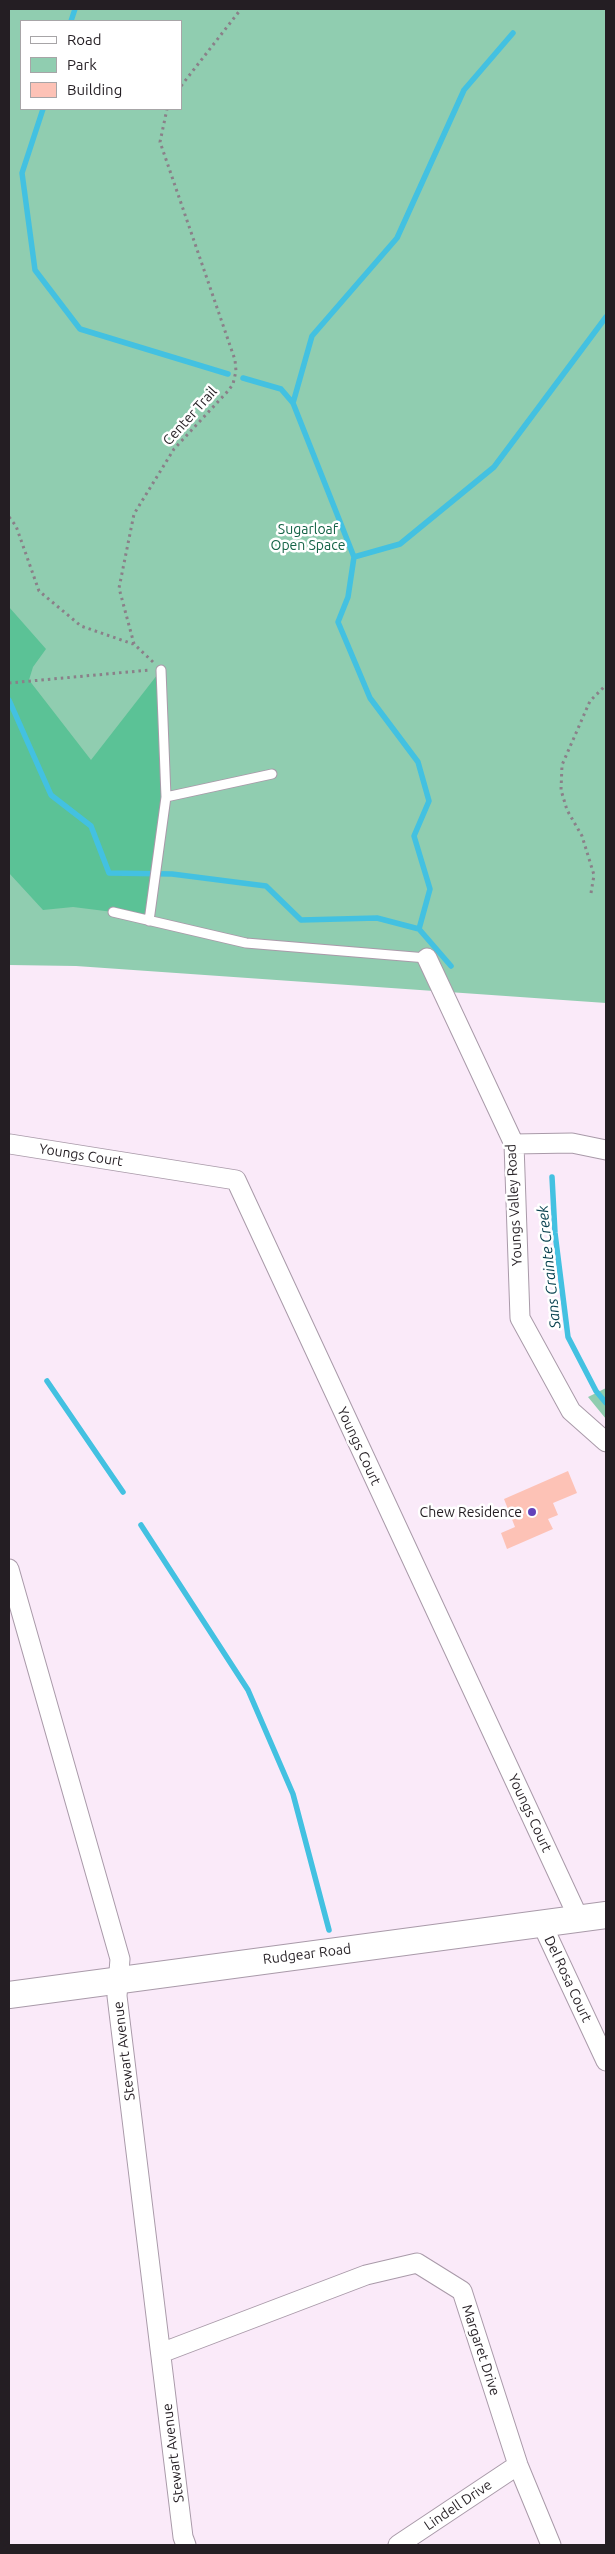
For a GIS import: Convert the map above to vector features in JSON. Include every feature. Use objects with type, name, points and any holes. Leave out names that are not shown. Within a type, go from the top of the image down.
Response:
[{"type":"street","name":"Youngs Valley Road","points":[[427,958],[514,1144],[520,1318],[571,1412],[606,1442]]},
{"type":"street","points":[[514,1144],[572,1143],[606,1150]]},
{"type":"street","name":"Youngs Court","points":[[10,1144],[236,1180],[579,1919]]},
{"type":"street","name":"Stewart Avenue","points":[[9,1569],[120,1959],[117,1996],[183,2537],[186,2545]]},
{"type":"street","name":"Rudgear Road","points":[[9,1995],[606,1915]]},
{"type":"street","name":"Del Rosa Court","points":[[542,1924],[606,2061]]},
{"type":"street","name":"Margaret Drive","points":[[161,2353],[366,2274],[418,2263],[462,2291],[518,2466],[551,2545]]},
{"type":"street","name":"Lindell Drive","points":[[398,2545],[518,2466]]},
{"type":"lane","points":[[149,921],[166,797],[160,670]]},
{"type":"lane","points":[[166,797],[272,774]]},
{"type":"lane","points":[[113,912],[246,943],[427,958]]},
{"type":"path","points":[[182,85],[241,9]]},
{"type":"path","name":"Center Trail","points":[[134,644],[119,588],[134,514],[174,448],[228,391],[233,384],[236,371],[235,360],[160,142],[168,110]]},
{"type":"path","points":[[9,517],[16,526],[39,591],[82,626],[134,644],[160,670]]},
{"type":"path","points":[[9,683],[160,670]]},
{"type":"path","points":[[591,893],[594,874],[582,836],[565,803],[561,790],[562,765],[590,701],[606,685]]},
{"type":"green space","name":"Sugarloaf Open Space","points":[[9,9],[606,9],[606,1003],[76,966],[9,965]]},
{"type":"green space","points":[[9,607],[46,649],[33,667],[29,680],[91,760],[161,670],[166,797],[149,921],[113,912],[73,907],[43,910],[9,873]]},
{"type":"green space","points":[[606,1388],[606,1419],[588,1397]]},
{"type":"building","name":"Chew Residence","points":[[568,1471],[577,1493],[553,1503],[558,1515],[548,1519],[553,1529],[507,1549],[501,1533],[515,1527],[504,1499]]},
{"type":"waterway","points":[[71,20],[75,9]]},
{"type":"waterway","points":[[293,403],[312,336],[397,238],[464,90],[513,33]]},
{"type":"waterway","points":[[43,110],[22,173],[35,270],[80,329],[228,374]]},
{"type":"waterway","points":[[354,557],[400,544],[494,467],[606,317]]},
{"type":"waterway","points":[[243,378],[281,389],[293,403],[354,557]]},
{"type":"waterway","name":"Sans Crainte Creek","points":[[354,557],[348,597],[338,622],[370,698],[418,762],[429,801],[414,836],[430,889],[419,929],[451,966]]},
{"type":"waterway","points":[[9,700],[51,795],[91,826],[109,873],[172,874],[266,886],[301,920],[377,918],[419,929]]},
{"type":"waterway","name":"Sans Crainte Creek","points":[[552,1177],[555,1233],[568,1337],[596,1391],[606,1403]]},
{"type":"waterway","points":[[47,1381],[123,1492]]},
{"type":"waterway","points":[[141,1525],[248,1690],[293,1794],[329,1930]]},
{"type":"place","name":"Chew Residence","points":[[532,1512]]}]
